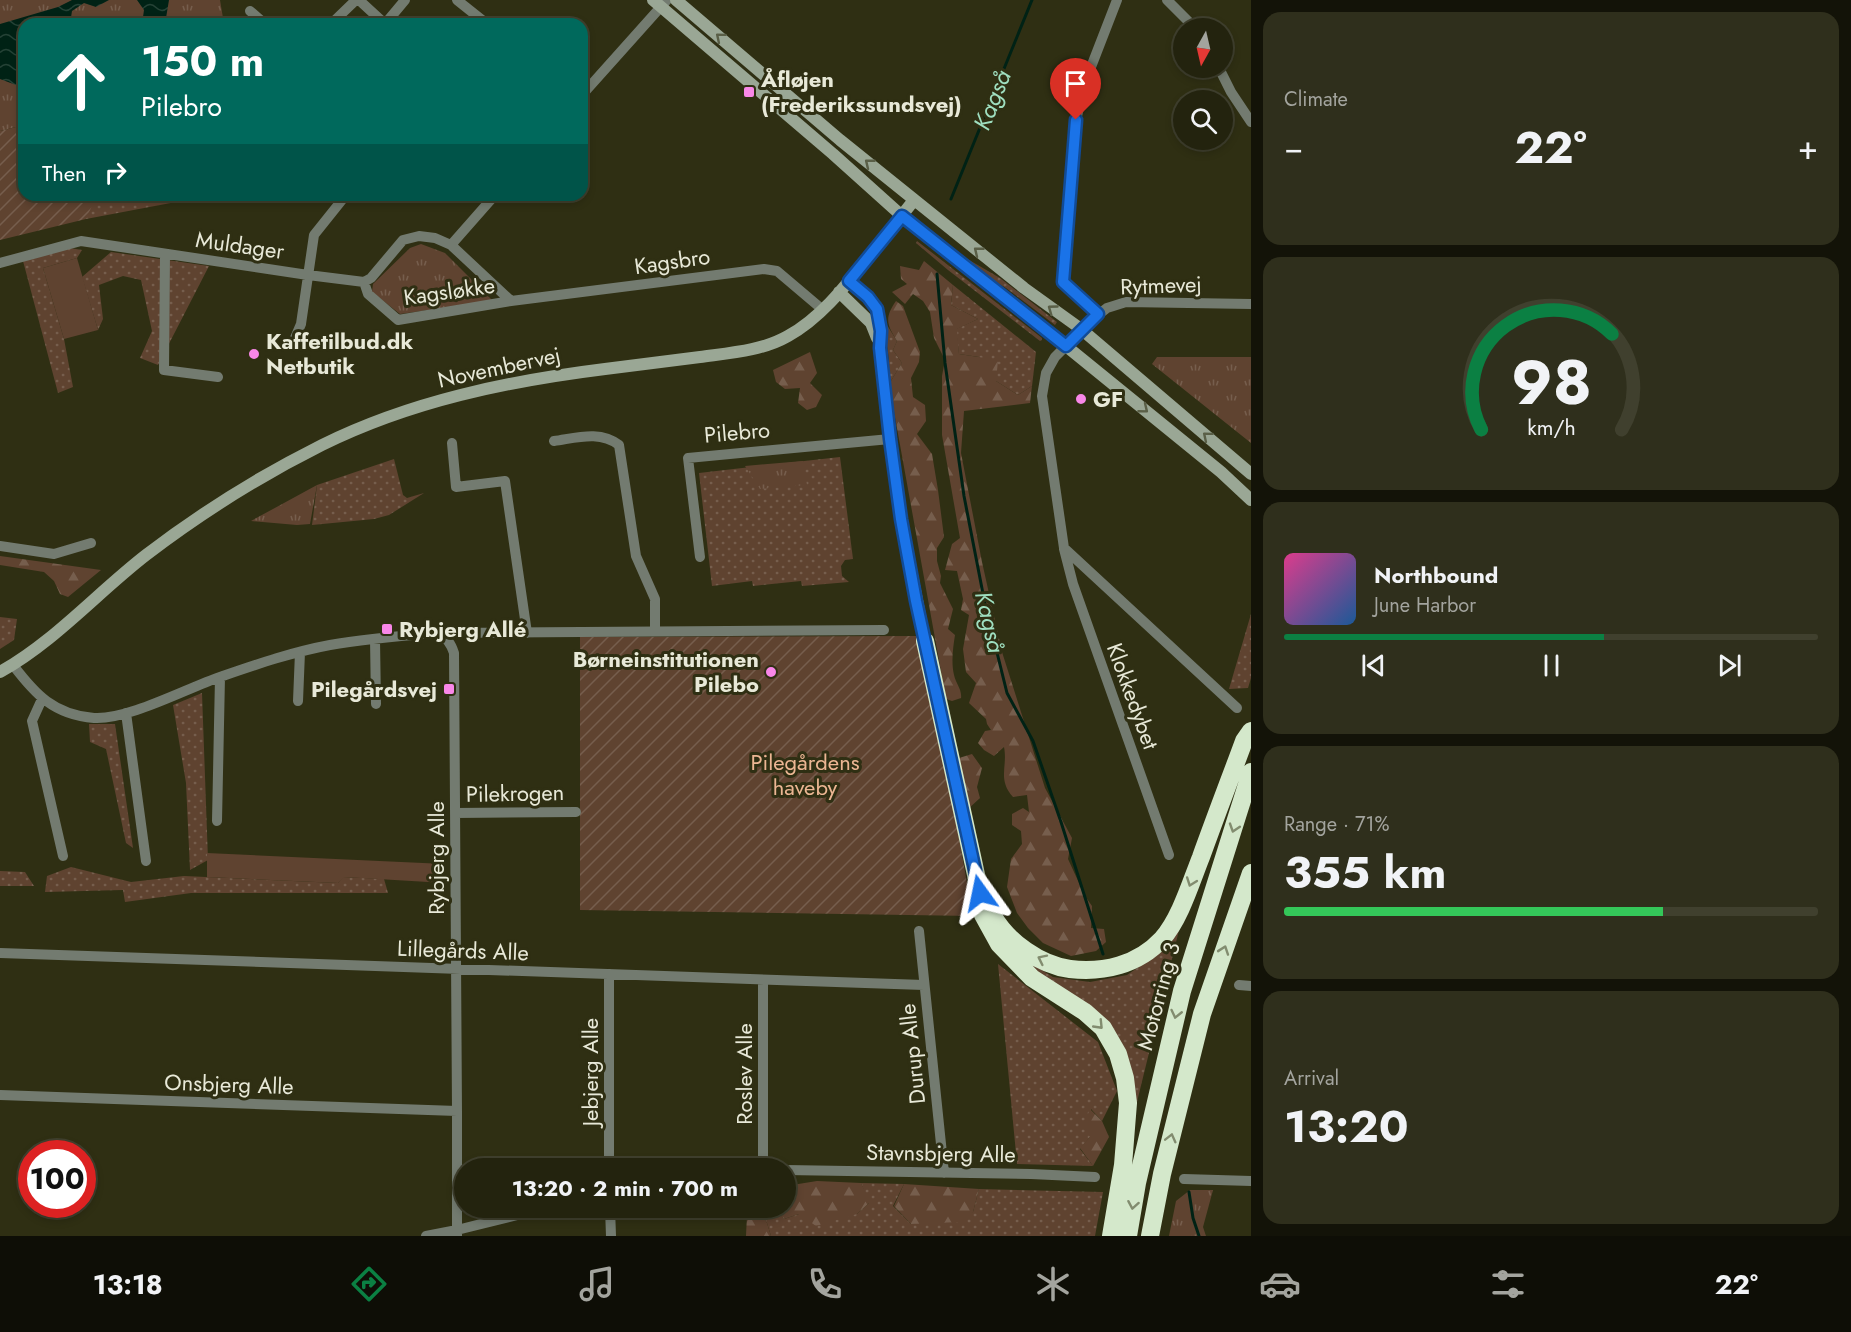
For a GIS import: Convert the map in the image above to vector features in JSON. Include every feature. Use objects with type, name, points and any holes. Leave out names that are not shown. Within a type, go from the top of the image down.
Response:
[{"type":"highway","points":[[925,642],[983,915],[999,944],[1032,978],[1085,1012],[1103,1028],[1118,1054],[1125,1078],[1128,1103],[1123,1165],[1111,1236]]},
{"type":"highway","points":[[980,893],[996,921],[1014,942],[1036,957],[1060,968],[1089,971],[1113,968],[1139,957],[1162,939],[1182,907],[1244,741],[1251,730]]},
{"type":"highway","name":"Motorring 3","points":[[1128,1236],[1137,1183],[1182,991],[1251,772]]},
{"type":"highway","points":[[1150,1236],[1162,1174],[1202,1014],[1251,873]]},
{"type":"street","points":[[338,18],[357,0],[378,18]]},
{"type":"street","points":[[390,18],[405,0]]},
{"type":"street","points":[[457,0],[478,18]]},
{"type":"street","points":[[676,0],[840,140],[1024,288],[1081,329],[1251,474]]},
{"type":"street","points":[[1098,314],[1063,282],[1076,120],[1086,80],[1117,0]]},
{"type":"street","points":[[1167,0],[1185,18]]},
{"type":"street","points":[[588,88],[661,2],[902,216],[1221,472],[1251,500]]},
{"type":"street","points":[[250,11],[258,18]]},
{"type":"street","points":[[1225,78],[1251,122]]},
{"type":"street","name":"Novembervej","points":[[0,672],[47,639],[146,556],[209,510],[260,478],[324,444],[431,403],[504,384],[739,351],[786,338],[823,310],[914,200]]},
{"type":"street","points":[[295,338],[301,324],[314,235],[341,201]]},
{"type":"street","points":[[451,245],[490,201]]},
{"type":"street","name":"Kagsløkke","points":[[418,236],[435,238],[451,245],[512,301],[398,320],[368,294],[364,282],[371,278],[403,240],[418,236]]},
{"type":"street","name":"Muldager","points":[[0,263],[81,241],[308,275]]},
{"type":"street","name":"Muldager","points":[[165,254],[165,370],[218,377]]},
{"type":"street","name":"Kagsbro","points":[[512,301],[764,269],[777,271],[823,310]]},
{"type":"street","points":[[308,275],[364,282]]},
{"type":"street","points":[[849,281],[868,297],[877,309],[890,439],[901,519],[925,642]]},
{"type":"street","points":[[839,292],[871,323],[880,348]]},
{"type":"street","name":"Rytmevej","points":[[1066,346],[1098,314],[1107,308],[1126,302],[1251,304]]},
{"type":"street","name":"Klokkedybet","points":[[1066,346],[1055,357],[1046,373],[1042,396],[1064,548],[1073,584],[1169,855]]},
{"type":"street","points":[[554,441],[597,435],[610,437],[619,445],[636,556],[655,600],[655,632]]},
{"type":"street","name":"Pilebro","points":[[700,557],[688,458],[890,439]]},
{"type":"street","points":[[452,443],[456,487],[504,481],[527,633]]},
{"type":"street","points":[[0,546],[54,554],[91,543]]},
{"type":"street","name":"Klokkedybet","points":[[1064,548],[1237,708]]},
{"type":"street","points":[[13,665],[30,688],[42,699],[60,709],[80,716],[108,717],[126,713],[220,677],[300,652],[375,639],[434,633],[884,630]]},
{"type":"street","name":"Rybjerg Alle","points":[[434,633],[442,636],[450,644],[454,653],[457,1233]]},
{"type":"street","points":[[375,639],[376,704]]},
{"type":"street","points":[[298,701],[300,652]]},
{"type":"street","points":[[216,821],[220,677]]},
{"type":"street","points":[[42,699],[32,721],[63,856]]},
{"type":"street","points":[[126,713],[146,861]]},
{"type":"street","name":"Pilekrogen","points":[[455,813],[576,812]]},
{"type":"street","name":"Durup Alle","points":[[919,931],[944,1173]]},
{"type":"street","name":"Lillegårds Alle","points":[[0,953],[924,985]]},
{"type":"street","name":"Jebjerg Alle","points":[[609,974],[609,1158]]},
{"type":"street","name":"Roslev Alle","points":[[763,980],[763,1158]]},
{"type":"street","points":[[1239,985],[1251,986]]},
{"type":"street","name":"Onsbjerg Alle","points":[[0,1095],[457,1111]]},
{"type":"street","name":"Stavnsbjerg Alle","points":[[796,1170],[1095,1177]]},
{"type":"street","points":[[1184,1179],[1251,1181]]},
{"type":"street","points":[[426,1236],[457,1233],[510,1218]]},
{"type":"street","points":[[610,1218],[610,1236]]},
{"type":"green space","points":[[0,0],[220,0],[223,18],[18,18],[18,126],[0,131]]},
{"type":"green space","points":[[18,126],[18,201],[94,201],[86,219],[0,240],[0,131]]},
{"type":"green space","points":[[86,201],[193,201],[176,202],[86,219]]},
{"type":"green space","points":[[927,227],[964,257],[1000,278],[1057,322],[1055,325],[1006,288],[969,266],[925,230]]},
{"type":"green space","points":[[917,241],[1042,340],[1040,341],[948,270],[916,243]]},
{"type":"green space","points":[[421,244],[445,253],[493,301],[400,314],[372,292],[373,284],[410,248]]},
{"type":"green space","points":[[70,248],[82,250],[77,258],[43,268],[64,339],[73,387],[58,393],[23,261]]},
{"type":"green space","points":[[111,252],[209,266],[158,365],[140,358],[152,331],[141,280],[123,276],[99,285],[103,319],[98,330],[82,277]]},
{"type":"green space","points":[[77,258],[98,330],[64,339],[43,268]]},
{"type":"green space","points":[[924,261],[953,285],[951,305],[978,319],[957,329],[959,354],[998,360],[996,381],[1018,395],[1032,386],[1030,403],[964,411],[961,453],[1002,652],[1045,788],[1072,838],[1068,859],[1092,906],[1091,928],[1104,929],[1106,942],[1096,951],[1071,956],[1043,943],[1017,913],[1007,887],[1011,859],[1022,844],[1021,831],[1012,825],[1012,814],[1023,808],[1029,812],[1027,795],[1013,797],[1008,791],[1004,779],[1004,747],[994,756],[978,743],[985,731],[991,730],[986,719],[969,703],[976,683],[966,672],[963,649],[969,615],[961,610],[963,599],[957,571],[945,570],[952,544],[960,538],[942,435],[942,376],[945,360],[934,338],[930,312],[923,301],[913,294],[905,304],[892,292],[907,284],[901,279],[900,266],[919,270]]},
{"type":"green space","points":[[953,285],[1036,352],[1032,386],[1018,395],[996,381],[979,357],[959,354],[956,329],[978,319],[951,305]]},
{"type":"green space","points":[[881,301],[887,325],[897,341],[893,350],[902,363],[889,384],[889,360]]},
{"type":"green space","points":[[896,301],[903,306],[920,352],[919,362],[911,378],[913,397],[925,405],[926,421],[917,434],[932,454],[944,537],[937,548],[937,561],[941,576],[940,583],[953,609],[948,629],[955,635],[953,670],[961,695],[961,698],[952,701],[946,699],[889,384],[902,363],[893,350],[897,341],[888,321]]},
{"type":"green space","points":[[810,352],[817,373],[810,383],[822,395],[816,407],[807,410],[798,403],[800,388],[785,389],[776,382],[773,370]]},
{"type":"green space","points":[[1157,357],[1251,357],[1251,443],[1152,364]]},
{"type":"green space","points":[[840,457],[853,559],[845,560],[841,566],[842,576],[849,582],[802,586],[801,581],[753,586],[752,581],[712,586],[699,473]]},
{"type":"green space","points":[[394,459],[403,495],[407,498],[424,493],[389,515],[374,519],[312,525],[317,485]]},
{"type":"green space","points":[[803,461],[807,485],[760,489],[745,466]]},
{"type":"green space","points":[[317,485],[310,524],[251,521]]},
{"type":"green space","points":[[0,556],[101,570],[68,597],[60,594],[54,581],[44,572],[0,565]]},
{"type":"green space","points":[[1251,614],[1251,678],[1248,688],[1229,689]]},
{"type":"green space","points":[[0,617],[17,619],[14,640],[0,649]]},
{"type":"green space","name":"Pilegårdens haveby","points":[[917,636],[948,777],[973,916],[580,910],[580,637]]},
{"type":"green space","points":[[202,693],[208,860],[190,870],[186,783],[173,705]]},
{"type":"green space","points":[[89,724],[115,724],[133,848],[126,843],[106,749],[90,742]]},
{"type":"green space","points":[[972,754],[982,768],[977,787],[980,798],[968,809],[959,758]]},
{"type":"green space","points":[[207,853],[445,864],[445,883],[344,877],[338,883],[207,877]]},
{"type":"green space","points":[[71,867],[131,882],[184,876],[338,883],[343,877],[384,879],[388,893],[191,893],[125,902],[123,890],[45,892],[47,876]]},
{"type":"green space","points":[[0,871],[25,872],[34,886],[0,886]]},
{"type":"green space","points":[[1180,926],[1136,1106],[1131,1071],[1044,977],[1009,950],[1053,977],[1090,982],[1127,975],[1162,951]]},
{"type":"green space","points":[[998,964],[1098,1042],[1117,1091],[1102,1121],[1091,1109],[1090,1137],[1080,1149],[1093,1166],[1017,1164]]},
{"type":"green space","points":[[1090,1109],[1102,1121],[1109,1137],[1093,1166],[1080,1148],[1090,1137],[1083,1126]]},
{"type":"green space","points":[[817,1181],[861,1183],[870,1202],[857,1214],[816,1226],[799,1214],[796,1215],[796,1184]]},
{"type":"green space","points":[[861,1183],[904,1184],[893,1206],[911,1224],[973,1212],[979,1189],[1103,1192],[1095,1236],[771,1236],[764,1218],[796,1218],[799,1214],[857,1214],[869,1203]]},
{"type":"green space","points":[[904,1184],[979,1189],[973,1212],[959,1222],[911,1224],[894,1206]]},
{"type":"green space","points":[[1190,1190],[1213,1190],[1203,1227],[1206,1236],[1169,1236],[1176,1201]]},
{"type":"green space","points":[[747,1218],[764,1218],[771,1236],[746,1236]]},
{"type":"water","points":[[72,0],[109,0],[96,7],[84,3],[72,11],[71,18],[20,18],[58,7]]},
{"type":"water","points":[[137,0],[169,0],[166,18],[143,18],[144,10]]},
{"type":"water","points":[[18,19],[18,86],[0,79],[0,24]]},
{"type":"waterway","name":"Kagså","points":[[951,199],[1032,0]]},
{"type":"waterway","name":"Kagså","points":[[937,274],[945,363],[964,496],[985,604],[1007,693],[1033,741],[1103,954]]},
{"type":"waterway","name":"Kagså","points":[[1189,1192],[1193,1218],[1199,1236]]},
{"type":"place","name":"Åfløjen (Frederikssundsvej)","points":[[749,92]]},
{"type":"place","name":"Kaffetilbud.dk Netbutik","points":[[254,354]]},
{"type":"place","name":"GF","points":[[1081,399]]},
{"type":"place","name":"Rybjerg Allé","points":[[387,629]]},
{"type":"place","name":"Børneinstitutionen Pilebo","points":[[771,672]]},
{"type":"place","name":"Pilegårdsvej","points":[[449,689]]},
{"type":"route","points":[[980,893],[916,601],[901,519],[890,439],[877,309],[868,297],[849,281],[902,216],[1066,346],[1098,314],[1063,282],[1076,120]]}]
